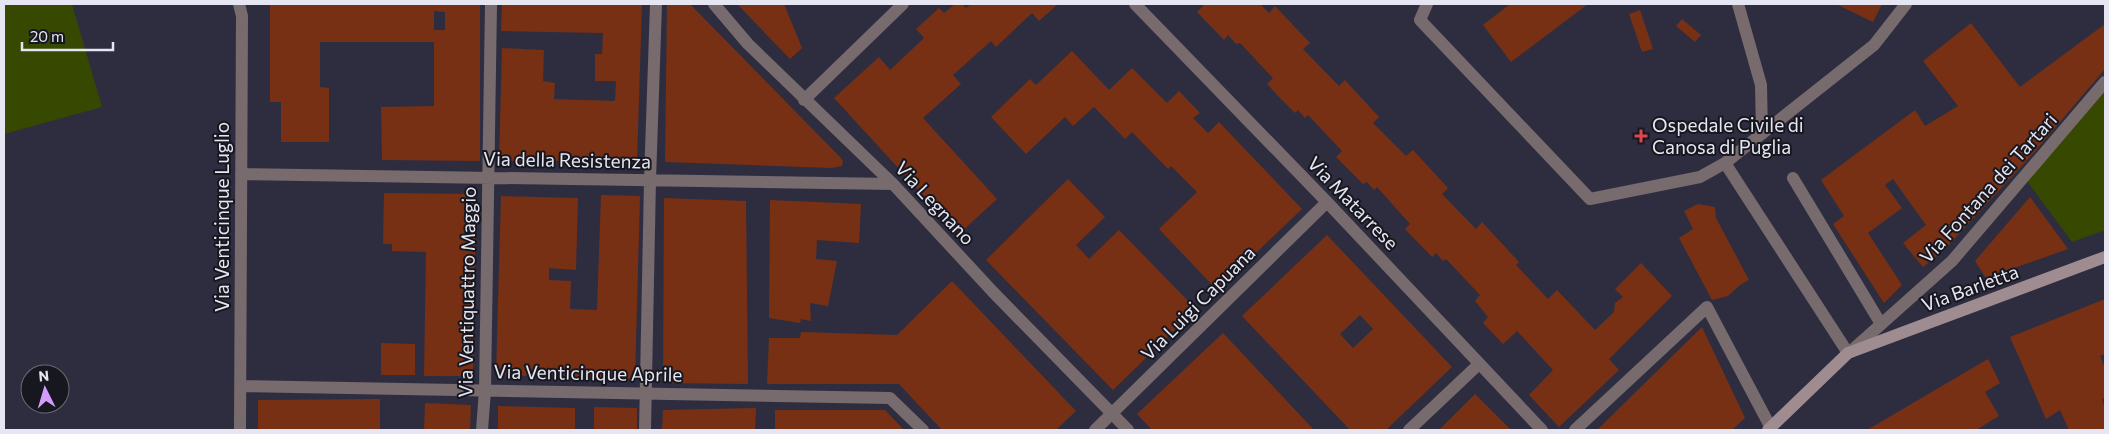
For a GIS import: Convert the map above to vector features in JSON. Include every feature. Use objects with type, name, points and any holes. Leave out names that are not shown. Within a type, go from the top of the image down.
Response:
[{"type":"main road","name":"Via Barletta","points":[[1848,353],[2105,257]]},
{"type":"main road","points":[[1770,429],[1848,353]]},
{"type":"street","name":"Via Venticinque Luglio","points":[[239,4],[242,16],[240,430]]},
{"type":"street","name":"Via Ventiquattro Maggio","points":[[482,430],[485,390],[491,4]]},
{"type":"street","points":[[645,430],[656,4]]},
{"type":"street","name":"Via Legnano","points":[[714,4],[748,44],[893,184],[993,292],[1128,430]]},
{"type":"street","points":[[804,100],[903,4]]},
{"type":"street","name":"Via Matarrese","points":[[1134,4],[1326,202],[1542,430]]},
{"type":"street","points":[[1428,4],[1420,20],[1590,199],[1700,177],[1725,164],[1874,45],[1906,4]]},
{"type":"street","points":[[1738,4],[1761,84],[1762,134]]},
{"type":"street","name":"Via Fontana dei Tartari","points":[[1848,353],[1952,261],[2105,82]]},
{"type":"street","points":[[1725,164],[1848,353]]},
{"type":"street","name":"Via della Resistenza","points":[[241,174],[893,184]]},
{"type":"street","points":[[1794,178],[1881,324]]},
{"type":"street","name":"Via Luigi Capuana","points":[[1095,430],[1326,202]]},
{"type":"street","points":[[1574,430],[1707,307],[1770,429]]},
{"type":"street","points":[[1409,430],[1479,364]]},
{"type":"street","name":"Via Venticinque Aprile","points":[[240,386],[890,398],[923,430]]},
{"type":"green space","points":[[4,4],[72,4],[102,107],[4,134]]},
{"type":"green space","points":[[2105,83],[2105,230],[2072,242],[2024,177]]},
{"type":"building","points":[[270,4],[480,4],[480,161],[382,160],[381,107],[434,106],[434,42],[320,42],[320,87],[329,88],[329,142],[281,142],[281,102],[270,102]],"holes":[[[434,11],[445,12],[445,30],[434,30]]]},
{"type":"building","points":[[502,4],[642,4],[637,161],[499,161],[502,48],[544,50],[543,81],[555,83],[554,99],[615,101],[616,81],[595,81],[595,54],[602,54],[603,33],[501,31]]},
{"type":"building","points":[[667,4],[690,4],[840,157],[843,161],[842,166],[831,168],[665,162]]},
{"type":"building","points":[[737,4],[784,4],[802,48],[790,59]]},
{"type":"building","points":[[955,4],[962,4],[966,8],[971,4],[1058,4],[1039,21],[1032,13],[996,47],[991,41],[953,75],[961,84],[923,118],[997,199],[959,234],[834,98],[879,57],[890,70],[924,38],[916,29],[939,8],[944,13]]},
{"type":"building","points":[[1202,4],[1260,4],[1269,13],[1275,6],[1310,43],[1303,49],[1339,86],[1345,80],[1379,117],[1373,123],[1406,156],[1413,150],[1448,188],[1442,194],[1476,229],[1482,222],[1519,262],[1516,265],[1548,299],[1557,290],[1595,330],[1614,312],[1615,303],[1623,297],[1615,289],[1641,263],[1672,296],[1609,359],[1619,370],[1559,427],[1529,395],[1553,370],[1517,331],[1503,344],[1483,323],[1488,317],[1475,301],[1480,295],[1446,259],[1443,261],[1436,253],[1432,257],[1405,229],[1410,224],[1377,187],[1374,190],[1367,182],[1363,184],[1336,157],[1342,151],[1308,115],[1305,118],[1298,110],[1295,113],[1277,95],[1267,84],[1273,78],[1240,43],[1236,44],[1228,35],[1224,40],[1197,12],[1203,6]]},
{"type":"building","points":[[1510,4],[1588,4],[1511,62],[1483,25]]},
{"type":"building","points":[[1836,4],[1882,4],[1873,22]]},
{"type":"building","points":[[1640,10],[1653,49],[1642,52],[1629,14]]},
{"type":"building","points":[[1682,19],[1701,35],[1695,42],[1676,26]]},
{"type":"building","points":[[1971,23],[2020,87],[2105,24],[2105,69],[2030,157],[1944,250],[1923,267],[1903,243],[1926,225],[1893,179],[1885,185],[1902,208],[1868,233],[1902,285],[1884,303],[1833,224],[1844,216],[1821,180],[1915,110],[1925,126],[1958,106],[1923,61]]},
{"type":"building","points":[[1072,51],[1109,90],[1132,68],[1167,103],[1179,91],[1200,113],[1193,118],[1208,133],[1219,122],[1302,209],[1217,290],[1159,229],[1197,192],[1171,166],[1168,169],[1132,132],[1125,139],[1094,107],[1073,126],[1065,117],[1026,154],[991,117],[1030,79],[1036,85]]},
{"type":"building","points":[[1068,179],[1105,217],[1076,245],[1089,259],[1119,230],[1196,309],[1113,390],[986,260]]},
{"type":"building","points":[[384,193],[476,194],[473,376],[424,376],[426,252],[392,251],[392,244],[383,244]]},
{"type":"building","points":[[601,195],[640,196],[635,379],[496,375],[501,196],[578,198],[576,270],[549,268],[549,280],[571,281],[570,309],[597,310]]},
{"type":"building","points":[[2030,197],[2068,249],[1986,278],[1975,261]]},
{"type":"building","points":[[664,198],[746,201],[748,384],[663,383]]},
{"type":"building","points":[[770,200],[861,204],[859,243],[817,240],[816,259],[837,261],[828,306],[810,303],[811,321],[801,319],[800,323],[769,318]]},
{"type":"building","points":[[1698,204],[1715,207],[1716,218],[1749,280],[1728,296],[1712,300],[1679,238],[1693,229],[1684,211]]},
{"type":"building","points":[[1327,235],[1452,367],[1386,430],[1350,430],[1242,316]],"holes":[[[1360,315],[1373,329],[1353,348],[1340,334]]]},
{"type":"building","points":[[952,281],[1076,411],[1056,430],[942,430],[899,384],[767,384],[769,338],[800,338],[801,332],[897,335]]},
{"type":"building","points":[[2105,299],[2105,354],[2100,356],[2105,368],[2105,398],[2102,399],[2105,409],[2105,430],[2069,430],[2060,410],[2046,419],[2010,337]]},
{"type":"building","points":[[1702,327],[1745,418],[1732,430],[1597,430]]},
{"type":"building","points":[[1223,333],[1314,430],[1152,430],[1137,414]]},
{"type":"building","points":[[381,343],[415,344],[415,375],[381,375]]},
{"type":"building","points":[[1988,359],[2000,383],[1985,392],[1999,416],[1976,430],[1867,430]]},
{"type":"building","points":[[1475,394],[1511,430],[1439,430]]},
{"type":"building","points":[[380,399],[380,430],[258,430],[258,400]]},
{"type":"building","points":[[425,403],[471,405],[470,430],[424,430]]},
{"type":"building","points":[[498,406],[575,408],[575,430],[498,430]]},
{"type":"building","points":[[594,407],[637,408],[637,430],[594,430]]},
{"type":"building","points":[[756,408],[755,430],[662,430],[663,410]]},
{"type":"building","points":[[775,410],[885,410],[904,430],[775,430]]},
{"type":"place","name":"Ospedale Civile di Canosa di Puglia","points":[[1641,136]]}]
